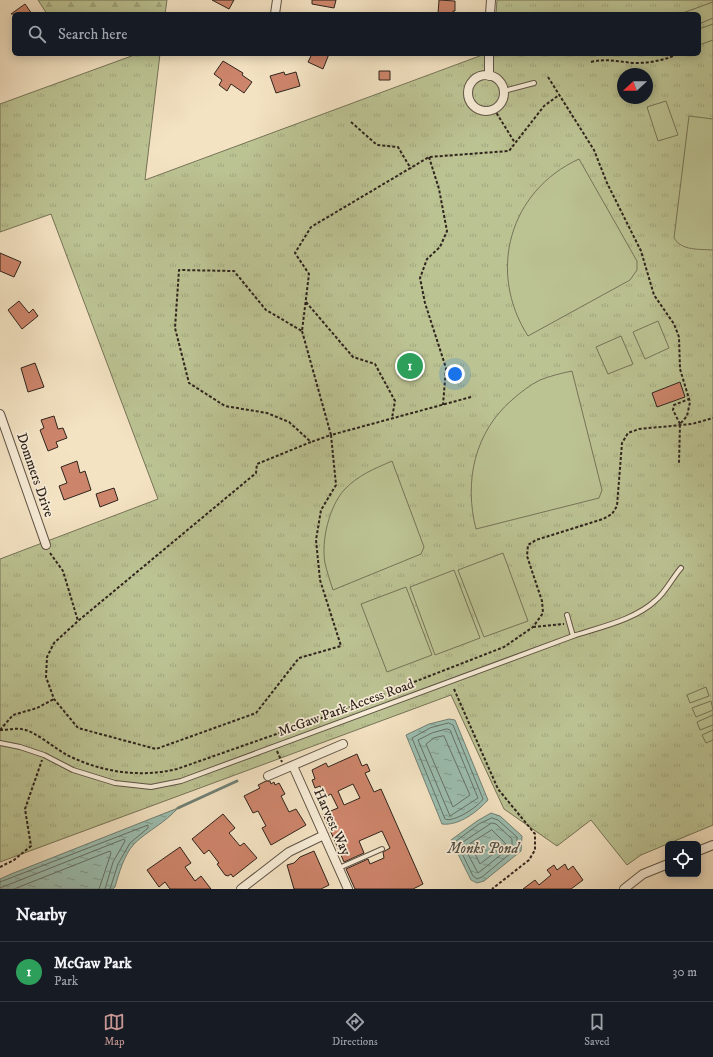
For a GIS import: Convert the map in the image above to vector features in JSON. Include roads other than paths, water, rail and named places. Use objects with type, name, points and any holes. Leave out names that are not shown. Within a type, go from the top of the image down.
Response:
[{"type":"street","points":[[275,12],[277,0]]},
{"type":"street","points":[[490,12],[491,0]]},
{"type":"street","points":[[489,56],[489,76]]},
{"type":"street","points":[[483,75],[499,81],[504,91],[502,102],[494,109],[488,111],[476,108],[472,104],[468,92],[472,81],[483,75]]},
{"type":"street","name":"Dommers Drive","points":[[0,414],[46,545]]},
{"type":"street","points":[[268,776],[343,744]]},
{"type":"street","name":"Harvest Way","points":[[293,766],[348,889]]},
{"type":"street","points":[[242,889],[289,852],[324,835]]},
{"type":"street","points":[[701,850],[713,844]]},
{"type":"street","points":[[624,889],[643,874],[665,865]]},
{"type":"lane","points":[[504,91],[534,83]]},
{"type":"lane","name":"McGaw Park Access Road","points":[[0,743],[20,747],[91,777],[115,783],[151,786],[181,781],[620,620],[657,600],[680,568]]},
{"type":"lane","points":[[567,615],[573,636]]},
{"type":"lane","points":[[339,869],[382,849]]},
{"type":"water","points":[[449,719],[455,720],[488,800],[479,809],[467,817],[455,823],[442,824],[406,735],[429,724]]},
{"type":"water","points":[[178,808],[130,848],[113,889],[0,889],[0,879]]},
{"type":"water","name":"Monks Pond","points":[[491,813],[500,816],[522,836],[521,851],[484,881],[477,883],[471,880],[451,840],[477,821]]},
{"type":"waterway","points":[[178,808],[237,781]]},
{"type":"place","name":"McGaw Park","points":[[410,366]]}]
